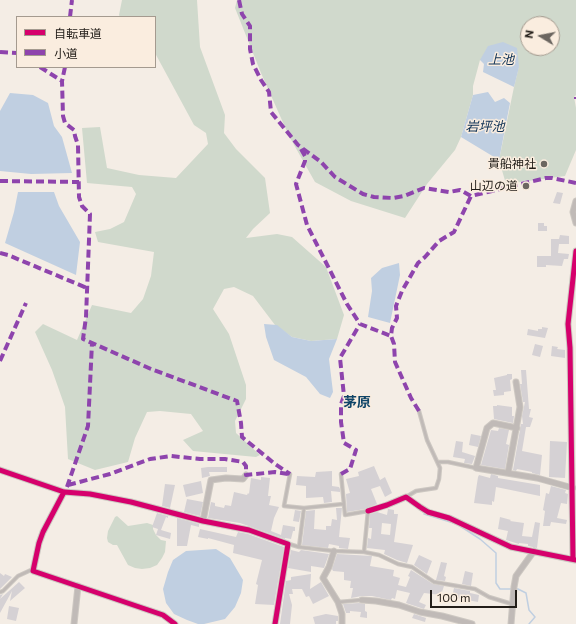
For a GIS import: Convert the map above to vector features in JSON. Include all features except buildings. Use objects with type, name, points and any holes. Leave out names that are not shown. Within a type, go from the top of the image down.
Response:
[{"type":"street","points":[[576,201],[573,212],[576,223]]},
{"type":"street","points":[[368,511],[406,497],[428,512],[449,518],[511,547],[575,560],[572,488],[570,348],[568,324],[576,251]]},
{"type":"street","points":[[508,473],[520,407],[516,382]]},
{"type":"street","points":[[517,428],[493,424],[487,428],[476,468],[538,478],[572,488]]},
{"type":"street","points":[[0,470],[64,492],[90,494],[131,502],[203,521],[249,530],[288,544],[275,624]]},
{"type":"street","points":[[203,521],[211,480],[226,478],[242,479],[246,475]]},
{"type":"street","points":[[64,492],[43,532],[33,571],[163,616],[175,624]]},
{"type":"street","points":[[334,551],[329,567],[323,578],[338,602],[342,614],[342,624]]},
{"type":"street","points":[[511,624],[516,576],[534,551]]},
{"type":"street","points":[[74,624],[78,586]]},
{"type":"street","points":[[362,600],[399,605],[420,612],[472,624]]},
{"type":"lane","points":[[406,497],[416,491],[436,488],[439,479],[440,468],[427,440],[419,411]]},
{"type":"lane","points":[[438,462],[448,462],[476,468]]},
{"type":"lane","points":[[290,474],[284,506],[304,508],[343,504]]},
{"type":"lane","points":[[341,474],[345,515],[368,511],[364,552]]},
{"type":"lane","points":[[299,547],[304,508]]},
{"type":"lane","points":[[288,544],[299,547],[334,551],[379,554],[398,564],[412,567],[434,582],[475,589],[489,597],[512,604]]},
{"type":"lane","points":[[0,592],[3,591],[18,576],[30,570],[33,571]]},
{"type":"lane","points":[[338,602],[362,600]]},
{"type":"shaded area","points":[[122,0],[197,0],[200,47],[225,115],[224,133],[236,149],[265,178],[270,213],[246,238],[277,234],[292,237],[326,267],[344,315],[337,339],[311,341],[292,337],[275,325],[253,296],[234,287],[224,289],[213,309],[229,334],[246,385],[246,399],[235,421],[236,433],[260,455],[256,457],[193,451],[183,440],[203,431],[191,414],[160,411],[147,412],[135,438],[128,462],[95,470],[68,459],[65,407],[52,370],[35,332],[43,324],[77,340],[92,305],[131,313],[143,299],[151,276],[154,252],[98,242],[95,232],[110,229],[124,222],[136,194],[132,187],[87,183],[82,128],[100,127],[107,168],[139,175],[176,178],[208,144],[206,133],[194,125],[156,55],[156,16],[119,15]]},
{"type":"shaded area","points":[[237,0],[576,0],[576,95],[574,97],[576,108],[576,150],[565,176],[506,184],[499,160],[519,66],[480,60],[473,86],[473,95],[461,137],[455,150],[427,184],[405,218],[351,201],[315,182],[289,136],[261,73],[235,8]]},
{"type":"shaded area","points":[[117,516],[128,526],[147,523],[153,525],[156,535],[161,540],[166,541],[165,552],[157,565],[142,569],[128,565],[117,545],[113,545],[108,542],[108,531],[115,517]]},
{"type":"water","name":"上池","points":[[503,42],[517,48],[519,67],[514,87],[483,72],[484,64],[480,60],[488,46]]},
{"type":"water","name":"岩坪池","points":[[488,92],[495,102],[504,98],[510,103],[499,160],[461,137],[473,95]]},
{"type":"water","points":[[10,93],[33,95],[48,103],[54,126],[62,137],[72,173],[31,174],[0,171],[0,111]]},
{"type":"water","points":[[18,192],[54,192],[59,206],[80,242],[76,275],[5,243]]},
{"type":"water","points":[[399,263],[400,275],[390,323],[368,317],[372,291],[371,278],[382,268]]},
{"type":"water","points":[[264,324],[277,325],[292,337],[311,341],[337,339],[329,359],[333,392],[330,398],[320,394],[306,377],[274,360],[266,337]]},
{"type":"water","points":[[216,549],[230,558],[243,580],[241,593],[235,607],[225,619],[204,624],[198,624],[174,614],[166,603],[163,589],[173,560],[186,551]]},
{"type":"waterway","points":[[424,514],[457,524]]},
{"type":"waterway","points":[[460,526],[480,539],[496,553],[496,583],[500,589],[518,589],[526,593],[529,610],[535,617],[529,624]]},
{"type":"marked path","points":[[70,16],[72,0]]},
{"type":"marked path","points":[[239,0],[242,14],[250,26],[250,49],[253,64],[269,92],[271,112],[298,145],[321,162],[335,177],[363,194],[374,197],[393,198],[404,196],[424,188],[449,192],[460,190],[471,196],[546,178],[576,183]]},
{"type":"marked path","points":[[0,52],[16,53]]},
{"type":"marked path","points":[[42,68],[62,81]]},
{"type":"marked path","points":[[65,68],[62,81],[63,116],[65,123],[74,130],[78,145],[79,197],[82,206],[90,214],[86,317],[83,339],[151,369],[237,401],[242,437],[275,464],[290,474]]},
{"type":"marked path","points":[[301,149],[305,156],[305,161],[296,184],[307,225],[347,304],[360,324],[391,336]]},
{"type":"marked path","points":[[0,181],[79,182]]},
{"type":"marked path","points":[[419,411],[411,398],[395,362],[394,344],[391,336],[392,328],[397,318],[396,306],[402,291],[418,263],[439,241],[454,232],[471,196]]},
{"type":"marked path","points":[[0,253],[87,288]]},
{"type":"marked path","points":[[0,361],[26,303]]},
{"type":"marked path","points":[[341,474],[350,469],[356,450],[344,443],[341,422],[341,404],[344,396],[340,358],[360,324]]},
{"type":"marked path","points":[[67,487],[88,426],[92,343]]},
{"type":"marked path","points":[[68,485],[110,474],[150,459],[171,456],[200,459],[225,459],[243,462],[246,466],[246,475],[275,472],[288,474]]},
{"type":"cycle path","points":[[573,559],[570,348],[568,324],[576,251]]},
{"type":"cycle path","points":[[0,470],[64,492],[90,494],[131,502],[203,521],[249,530],[288,544],[275,624]]},
{"type":"cycle path","points":[[64,492],[43,532],[33,571],[163,615],[175,624]]},
{"type":"cycle path","points":[[368,511],[406,497],[428,512],[449,518],[511,547],[576,560]]},
{"type":"place","name":"貴船神社","points":[[544,164]]},
{"type":"place","name":"山辺の道","points":[[526,186]]},
{"type":"district","name":"茅原","points":[[357,402]]}]
